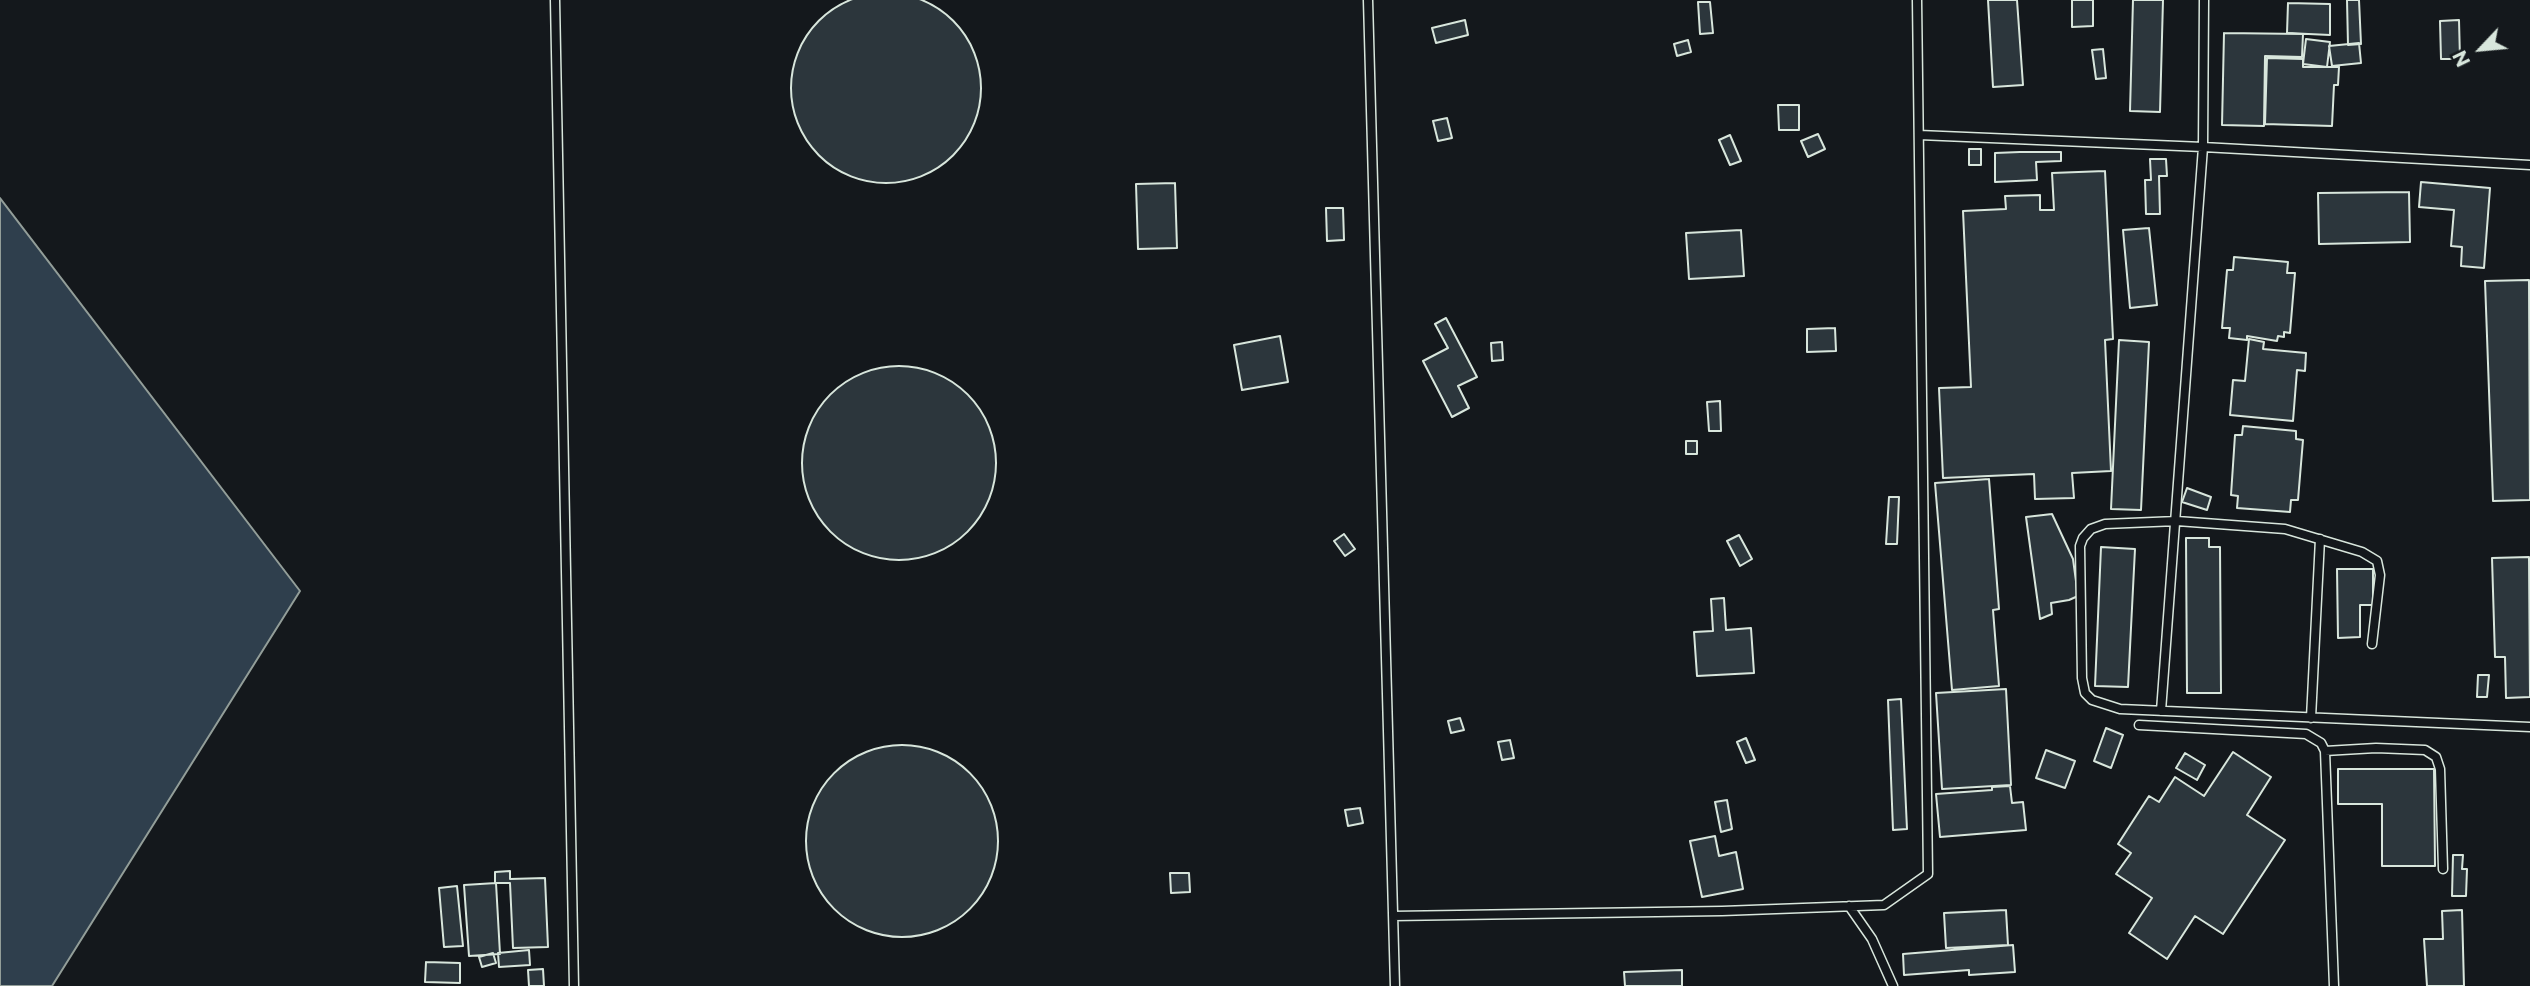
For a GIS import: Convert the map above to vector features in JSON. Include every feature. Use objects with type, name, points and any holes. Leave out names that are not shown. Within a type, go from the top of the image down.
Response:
[{"type":"lane","points":[[555,0],[574,986]]},
{"type":"lane","points":[[1368,0],[1395,986]]},
{"type":"lane","points":[[1393,916],[1722,911],[1884,905],[1928,874],[1917,0]]},
{"type":"lane","points":[[2161,711],[2203,147],[2204,0]]},
{"type":"lane","points":[[1919,135],[2530,165]]},
{"type":"lane","points":[[2372,643],[2380,575],[2377,561],[2362,552],[2285,530],[2177,521],[2105,524],[2087,532],[2080,546],[2082,678],[2085,693],[2092,700],[2120,709],[2530,727]]},
{"type":"lane","points":[[2311,718],[2320,540]]},
{"type":"lane","points":[[2139,725],[2306,734],[2321,743],[2325,751],[2334,986]]},
{"type":"lane","points":[[2325,751],[2376,748],[2425,750],[2436,757],[2440,769],[2443,869]]},
{"type":"lane","points":[[1849,906],[1872,939],[1893,986]]},
{"type":"water","points":[[0,198],[300,591],[52,986],[0,986]]},
{"type":"building","points":[[886,-7],[905,-6],[923,0],[953,21],[974,51],[980,69],[980,107],[974,125],[953,155],[923,176],[905,182],[886,183],[867,182],[849,176],[819,155],[798,125],[792,107],[791,88],[792,69],[798,51],[819,21],[849,0],[867,-6]]},
{"type":"building","points":[[1988,0],[2017,0],[2023,85],[1993,87]]},
{"type":"building","points":[[2072,0],[2093,0],[2093,26],[2072,27]]},
{"type":"building","points":[[2133,0],[2163,0],[2160,112],[2130,111]]},
{"type":"building","points":[[2347,0],[2359,0],[2361,44],[2348,45]]},
{"type":"building","points":[[1698,2],[1710,2],[1713,33],[1700,34]]},
{"type":"building","points":[[2288,3],[2330,4],[2330,35],[2287,33]]},
{"type":"building","points":[[1465,20],[1468,35],[1436,43],[1432,28]]},
{"type":"building","points":[[2459,20],[2460,59],[2441,59],[2440,21]]},
{"type":"building","points":[[2224,33],[2303,34],[2302,57],[2265,56],[2264,126],[2222,125]]},
{"type":"building","points":[[2306,39],[2330,42],[2327,67],[2303,64]]},
{"type":"building","points":[[1688,40],[1691,52],[1677,56],[1674,44]]},
{"type":"building","points":[[2359,43],[2361,63],[2332,66],[2329,46]]},
{"type":"building","points":[[2103,49],[2106,78],[2096,79],[2092,50]]},
{"type":"building","points":[[2267,58],[2303,59],[2303,67],[2339,67],[2338,85],[2334,85],[2332,126],[2265,124]]},
{"type":"building","points":[[1778,105],[1799,105],[1799,130],[1779,130]]},
{"type":"building","points":[[1447,118],[1452,138],[1438,141],[1433,121]]},
{"type":"building","points":[[1818,134],[1825,149],[1808,157],[1801,141]]},
{"type":"building","points":[[1730,135],[1741,161],[1730,165],[1719,140]]},
{"type":"building","points":[[1969,149],[1981,149],[1981,165],[1969,165]]},
{"type":"building","points":[[2061,152],[2061,161],[2036,162],[2037,180],[1995,182],[1995,153]]},
{"type":"building","points":[[2150,159],[2166,159],[2167,176],[2159,176],[2160,214],[2146,214],[2145,180],[2151,180]]},
{"type":"building","points":[[2105,171],[2113,339],[2105,340],[2111,471],[2072,473],[2074,498],[2035,499],[2034,474],[1943,478],[1939,388],[1971,387],[1963,211],[2006,209],[2005,196],[2040,195],[2040,210],[2054,210],[2052,173]]},
{"type":"building","points":[[2421,182],[2490,188],[2484,268],[2461,266],[2462,247],[2451,246],[2454,210],[2419,207]]},
{"type":"building","points":[[1175,183],[1177,248],[1138,249],[1136,184]]},
{"type":"building","points":[[2409,192],[2410,242],[2319,244],[2318,193]]},
{"type":"building","points":[[1326,208],[1343,208],[1344,240],[1327,241]]},
{"type":"building","points":[[2149,228],[2157,305],[2130,308],[2123,230]]},
{"type":"building","points":[[1741,230],[1744,276],[1689,279],[1686,233]]},
{"type":"building","points":[[2234,257],[2288,262],[2287,273],[2295,273],[2290,333],[2284,332],[2284,337],[2278,336],[2277,341],[2247,336],[2247,340],[2229,338],[2230,328],[2222,328],[2227,270],[2233,270]]},
{"type":"building","points":[[2529,280],[2530,500],[2493,501],[2485,281]]},
{"type":"building","points":[[1446,318],[1477,377],[1458,386],[1469,408],[1452,417],[1423,361],[1448,348],[1435,324]]},
{"type":"building","points":[[1835,328],[1836,351],[1807,352],[1807,329]]},
{"type":"building","points":[[1280,336],[1288,382],[1242,390],[1234,345]]},
{"type":"building","points":[[2249,339],[2264,342],[2263,349],[2306,353],[2305,371],[2297,370],[2293,421],[2230,415],[2233,380],[2245,381]]},
{"type":"building","points":[[2119,340],[2149,342],[2141,510],[2111,509]]},
{"type":"building","points":[[1502,342],[1503,360],[1492,361],[1491,343]]},
{"type":"building","points":[[899,366],[936,373],[968,394],[989,426],[996,463],[989,500],[968,532],[936,553],[899,560],[862,553],[830,532],[809,500],[802,463],[809,426],[830,394],[862,373]]},
{"type":"building","points":[[1720,401],[1721,431],[1709,431],[1707,402]]},
{"type":"building","points":[[2243,426],[2296,431],[2296,439],[2303,440],[2298,500],[2291,500],[2290,512],[2237,508],[2238,496],[2231,495],[2235,435],[2242,435]]},
{"type":"building","points":[[1686,441],[1697,441],[1697,454],[1686,454]]},
{"type":"building","points":[[1989,479],[1999,609],[1993,610],[1999,686],[1952,690],[1935,483]]},
{"type":"building","points":[[2187,488],[2211,497],[2207,510],[2182,502]]},
{"type":"building","points":[[1889,497],[1899,497],[1897,544],[1886,544]]},
{"type":"building","points":[[2052,514],[2073,559],[2078,596],[2051,603],[2052,614],[2040,619],[2026,517]]},
{"type":"building","points":[[1344,534],[1355,549],[1345,556],[1334,541]]},
{"type":"building","points":[[1739,535],[1752,559],[1740,566],[1727,541]]},
{"type":"building","points":[[2186,538],[2209,538],[2209,547],[2220,547],[2221,693],[2187,693]]},
{"type":"building","points":[[2101,547],[2135,549],[2128,687],[2095,686]]},
{"type":"building","points":[[2529,557],[2530,697],[2506,698],[2505,657],[2495,657],[2492,558]]},
{"type":"building","points":[[2337,569],[2373,569],[2373,605],[2360,605],[2360,637],[2338,638]]},
{"type":"building","points":[[1724,598],[1726,630],[1751,628],[1754,673],[1697,676],[1694,632],[1713,631],[1711,599]]},
{"type":"building","points":[[2478,675],[2489,675],[2487,697],[2477,697]]},
{"type":"building","points":[[2006,689],[2011,785],[1942,789],[1936,693]]},
{"type":"building","points":[[1901,699],[1907,829],[1893,830],[1888,700]]},
{"type":"building","points":[[1460,718],[1464,730],[1451,733],[1448,721]]},
{"type":"building","points":[[2106,728],[2123,735],[2111,768],[2094,761]]},
{"type":"building","points":[[1746,738],[1755,760],[1746,763],[1737,742]]},
{"type":"building","points":[[1510,740],[1514,758],[1502,760],[1498,742]]},
{"type":"building","points":[[902,745],[921,746],[939,752],[970,773],[991,804],[997,822],[997,860],[991,878],[970,909],[939,930],[921,936],[902,937],[883,936],[865,930],[834,909],[813,878],[807,860],[806,841],[807,822],[813,804],[834,773],[865,752],[883,746]]},
{"type":"building","points":[[2046,750],[2075,761],[2065,788],[2036,778]]},
{"type":"building","points":[[2233,752],[2271,777],[2247,815],[2285,840],[2223,934],[2195,916],[2167,959],[2129,933],[2152,898],[2116,874],[2131,853],[2118,844],[2149,796],[2159,802],[2175,777],[2204,796]]},
{"type":"building","points":[[2185,753],[2205,765],[2197,780],[2176,768]]},
{"type":"building","points":[[2338,769],[2434,769],[2435,866],[2382,866],[2382,804],[2338,804]]},
{"type":"building","points":[[2010,786],[2012,803],[2023,802],[2026,830],[1940,837],[1936,794]]},
{"type":"building","points":[[1727,800],[1732,829],[1721,832],[1715,802]]},
{"type":"building","points":[[1360,808],[1363,823],[1348,826],[1345,810]]},
{"type":"building","points":[[1715,836],[1719,856],[1736,852],[1743,889],[1702,897],[1690,841]]},
{"type":"building","points":[[2453,855],[2463,855],[2462,869],[2467,869],[2466,896],[2452,896]]},
{"type":"building","points":[[510,871],[510,879],[545,878],[548,947],[513,948],[510,883],[495,883],[495,872]]},
{"type":"building","points":[[1170,873],[1189,873],[1190,892],[1171,893]]},
{"type":"building","points":[[496,883],[500,954],[469,956],[464,885]]},
{"type":"building","points":[[457,886],[463,946],[444,947],[439,888]]},
{"type":"building","points":[[2006,910],[2008,945],[1946,948],[1944,913]]},
{"type":"building","points":[[2462,910],[2464,986],[2427,986],[2424,939],[2443,939],[2442,911]]},
{"type":"building","points":[[2013,945],[2015,972],[1969,975],[1969,970],[1904,975],[1903,954]]},
{"type":"building","points":[[529,950],[530,965],[499,967],[498,953]]},
{"type":"building","points":[[493,953],[496,963],[482,967],[479,957]]},
{"type":"building","points":[[426,962],[460,963],[460,983],[425,982]]},
{"type":"building","points":[[543,969],[544,986],[529,986],[528,970]]},
{"type":"building","points":[[1682,970],[1682,986],[1625,986],[1624,972]]}]
